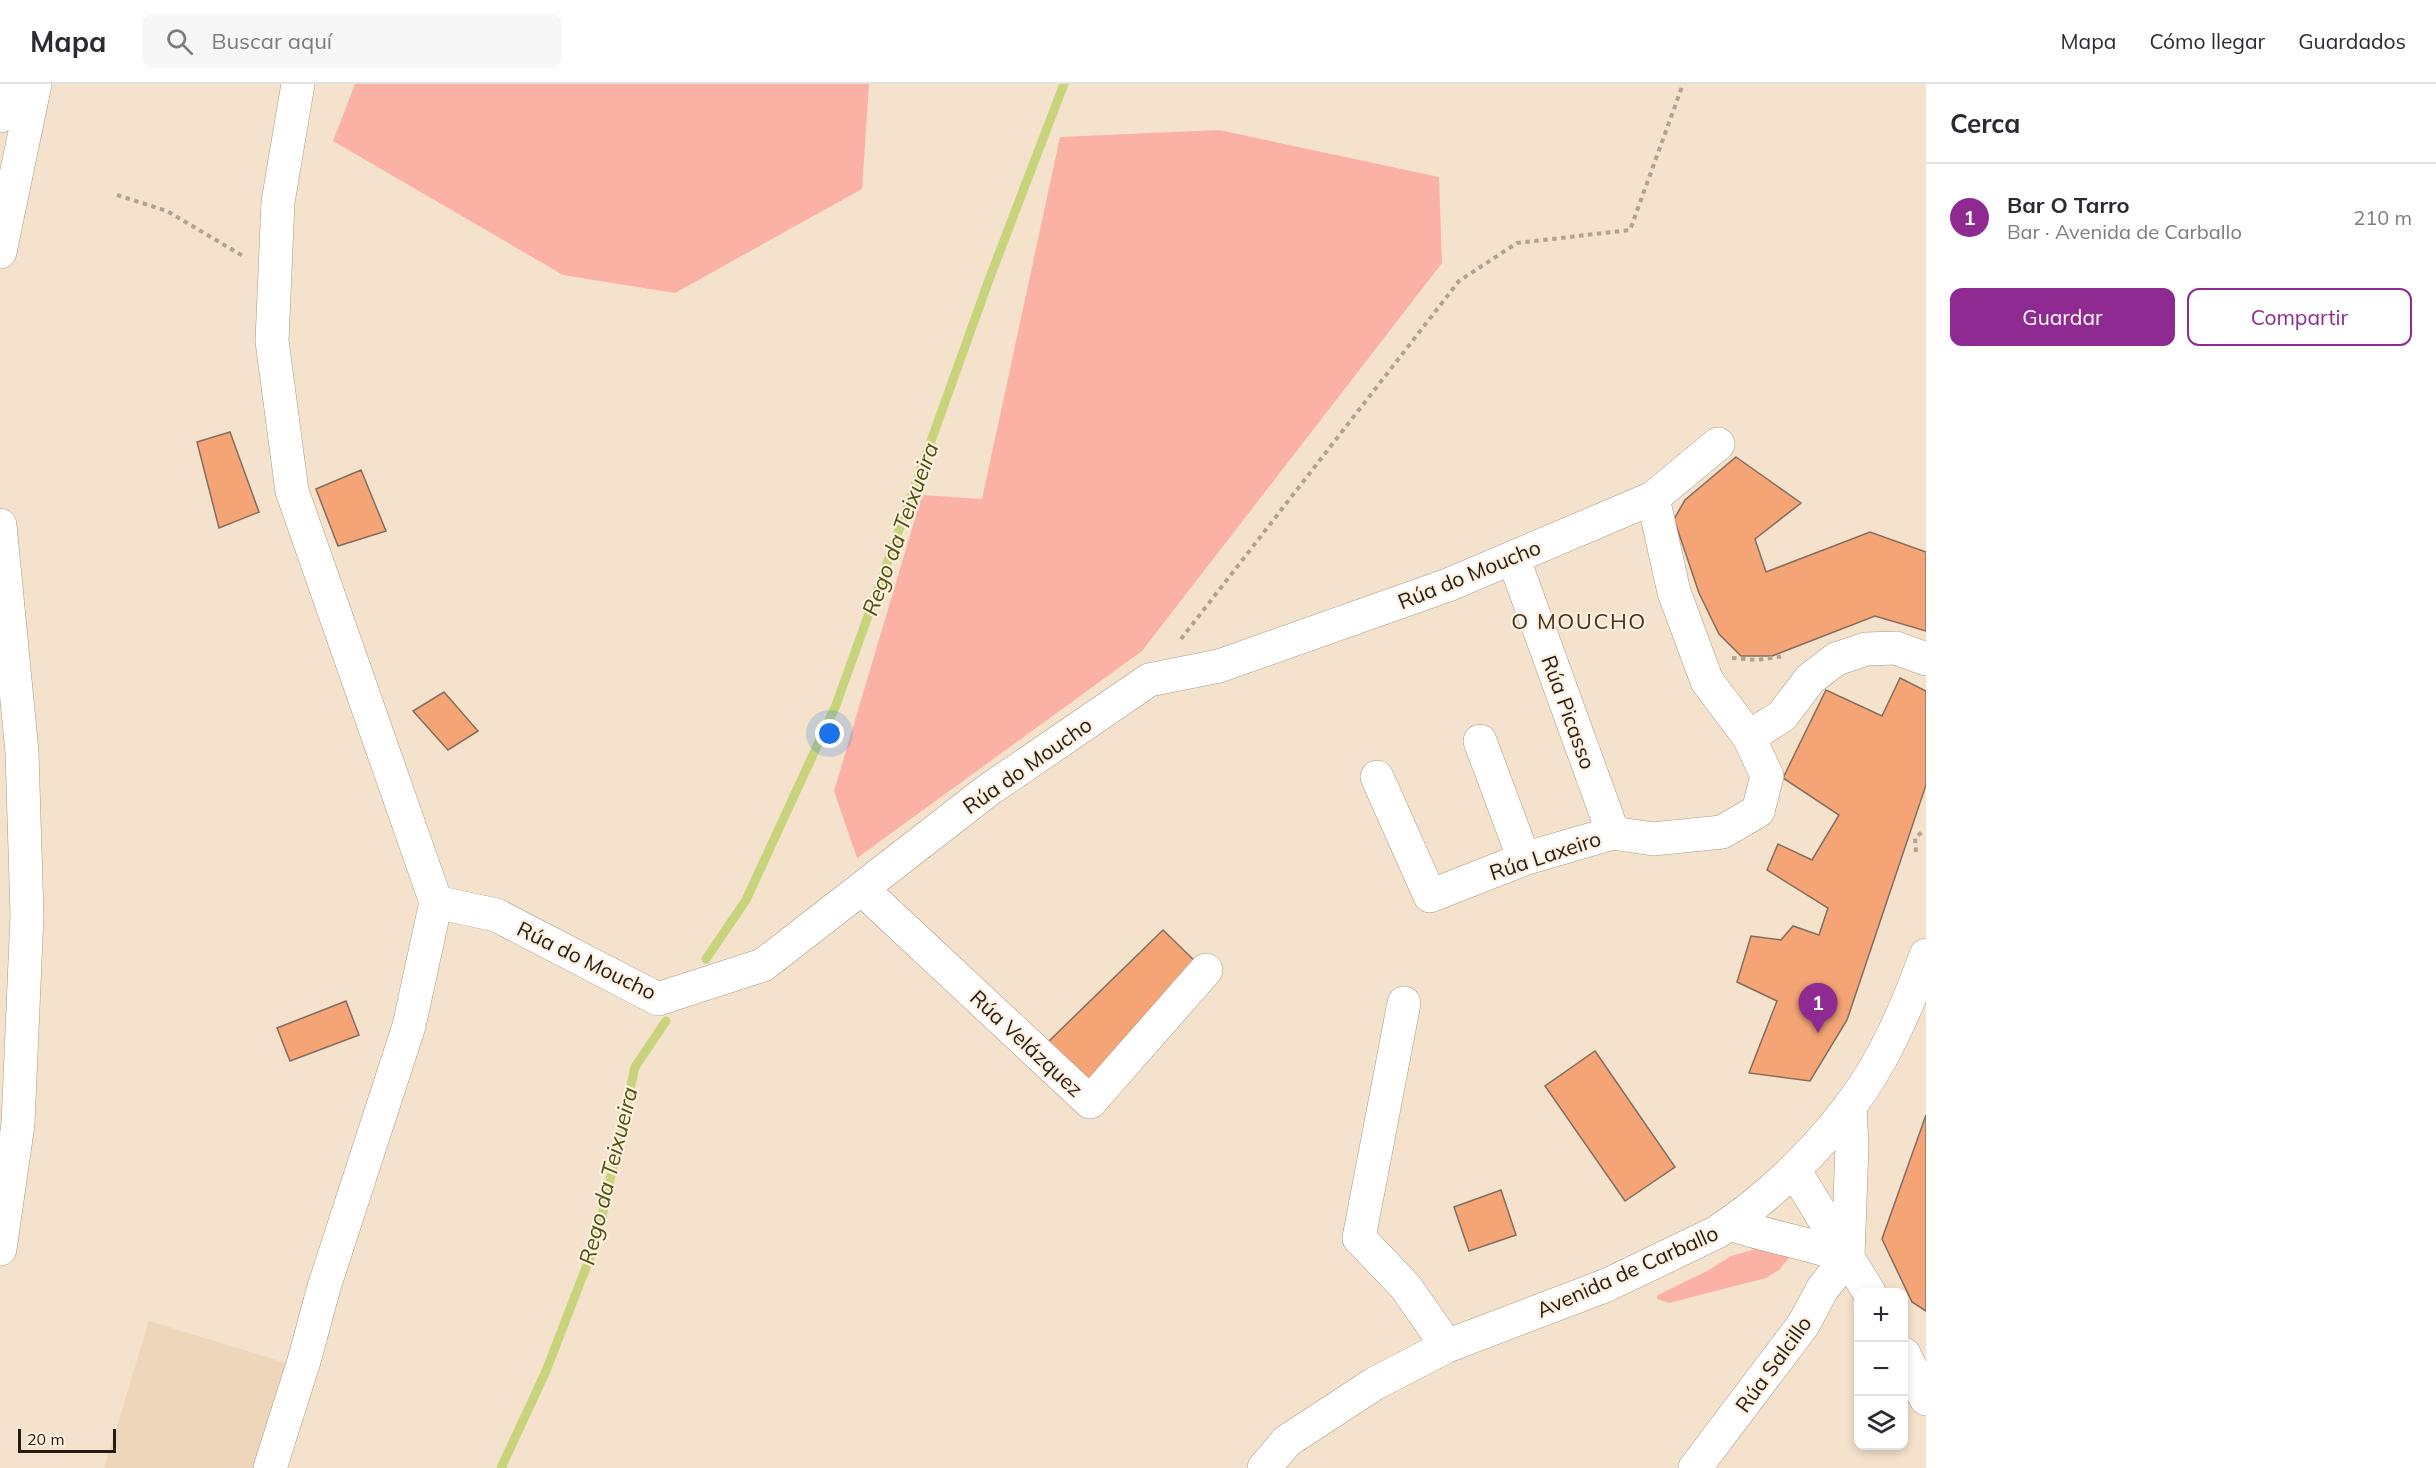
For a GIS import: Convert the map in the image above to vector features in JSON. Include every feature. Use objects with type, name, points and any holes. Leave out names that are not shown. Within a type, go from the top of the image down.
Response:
[{"type":"main road","points":[[0,116],[11,84]]},
{"type":"main road","points":[[0,252],[35,84]]},
{"type":"main road","points":[[270,1468],[324,1287],[409,1026],[436,902],[292,491],[272,340],[278,202],[298,84]]},
{"type":"main road","name":"Rúa do Moucho","points":[[436,902],[496,915],[658,999],[763,965],[987,791],[1149,680],[1219,666],[1448,585],[1653,498],[1718,444]]},
{"type":"main road","points":[[1653,498],[1674,592],[1707,681],[1749,737],[1782,716],[1810,679],[1836,659],[1866,649],[1896,648],[1926,659]]},
{"type":"main road","points":[[0,525],[22,752],[27,915],[18,1124],[0,1249]]},
{"type":"main road","name":"Rúa Picasso","points":[[1513,557],[1612,833]]},
{"type":"main road","name":"Rúa Laxeiro","points":[[1377,777],[1430,896],[1524,859],[1612,833],[1653,840],[1722,832],[1758,810],[1767,776],[1749,737]]},
{"type":"main road","points":[[1480,741],[1524,859]]},
{"type":"main road","name":"Rúa Velázquez","points":[[862,889],[1090,1102],[1206,970]]},
{"type":"main road","name":"Avenida de Carballo","points":[[1264,1468],[1287,1441],[1374,1384],[1447,1346],[1607,1285],[1730,1224],[1794,1170],[1850,1107],[1887,1045],[1926,955]]},
{"type":"main road","points":[[1404,1003],[1359,1238],[1405,1286],[1447,1346]]},
{"type":"main road","points":[[1848,1257],[1852,1155],[1850,1107]]},
{"type":"main road","points":[[1794,1170],[1866,1288]]},
{"type":"main road","points":[[1730,1224],[1756,1233],[1815,1245],[1848,1257]]},
{"type":"main road","name":"Rúa Salcillo","points":[[1695,1468],[1803,1325],[1823,1288],[1848,1257]]},
{"type":"main road","points":[[1912,1359],[1926,1400]]},
{"type":"path","points":[[1149,680],[1459,281],[1517,243],[1630,230],[1683,84]]},
{"type":"path","points":[[117,195],[167,211],[275,276]]},
{"type":"path","points":[[1729,658],[1758,660],[1787,656]]},
{"type":"path","points":[[1916,852],[1915,838],[1923,831]]},
{"type":"shaded area","points":[[355,84],[869,84],[862,189],[675,293],[563,275],[333,141]]},
{"type":"shaded area","points":[[1219,130],[1439,177],[1442,263],[1142,651],[857,858],[834,791],[922,495],[982,499],[1060,137]]},
{"type":"shaded area","points":[[1773,1244],[1790,1257],[1779,1270],[1766,1278],[1669,1303],[1657,1299],[1658,1295],[1709,1270],[1731,1256]]},
{"type":"shaded area","points":[[149,1321],[289,1364],[257,1468],[104,1468]]},
{"type":"building","points":[[230,432],[259,512],[219,528],[197,442]]},
{"type":"building","points":[[1736,457],[1801,503],[1755,539],[1766,572],[1870,532],[1926,552],[1926,631],[1875,616],[1772,656],[1741,656],[1719,634],[1699,593],[1674,519],[1685,500]]},
{"type":"building","points":[[361,470],[386,531],[338,546],[316,489]]},
{"type":"building","points":[[1900,678],[1926,691],[1926,785],[1847,1020],[1810,1081],[1749,1073],[1777,1001],[1737,982],[1751,936],[1781,940],[1793,926],[1819,935],[1828,908],[1767,870],[1778,844],[1812,860],[1839,815],[1783,778],[1826,690],[1882,716]]},
{"type":"building","points":[[444,692],[478,731],[448,750],[413,711]]},
{"type":"building","points":[[1163,930],[1196,962],[1094,1085],[1046,1044]]},
{"type":"building","points":[[346,1001],[359,1035],[290,1061],[277,1028]]},
{"type":"building","points":[[1595,1051],[1675,1167],[1625,1201],[1545,1086]]},
{"type":"building","points":[[1926,1115],[1926,1311],[1912,1302],[1908,1288],[1905,1288],[1882,1239]]},
{"type":"building","points":[[1501,1190],[1516,1235],[1469,1251],[1454,1207]]},
{"type":"waterway","name":"Rego da Teixueira","points":[[706,959],[746,900],[836,705],[990,277],[1064,84]]},
{"type":"waterway","name":"Rego da Teixueira","points":[[501,1468],[546,1371],[597,1239],[635,1067],[666,1021]]},
{"type":"place","name":"Bar O Tarro","points":[[1818,1033]]},
{"type":"district","name":"O MOUCHO","points":[[1579,621]]}]
